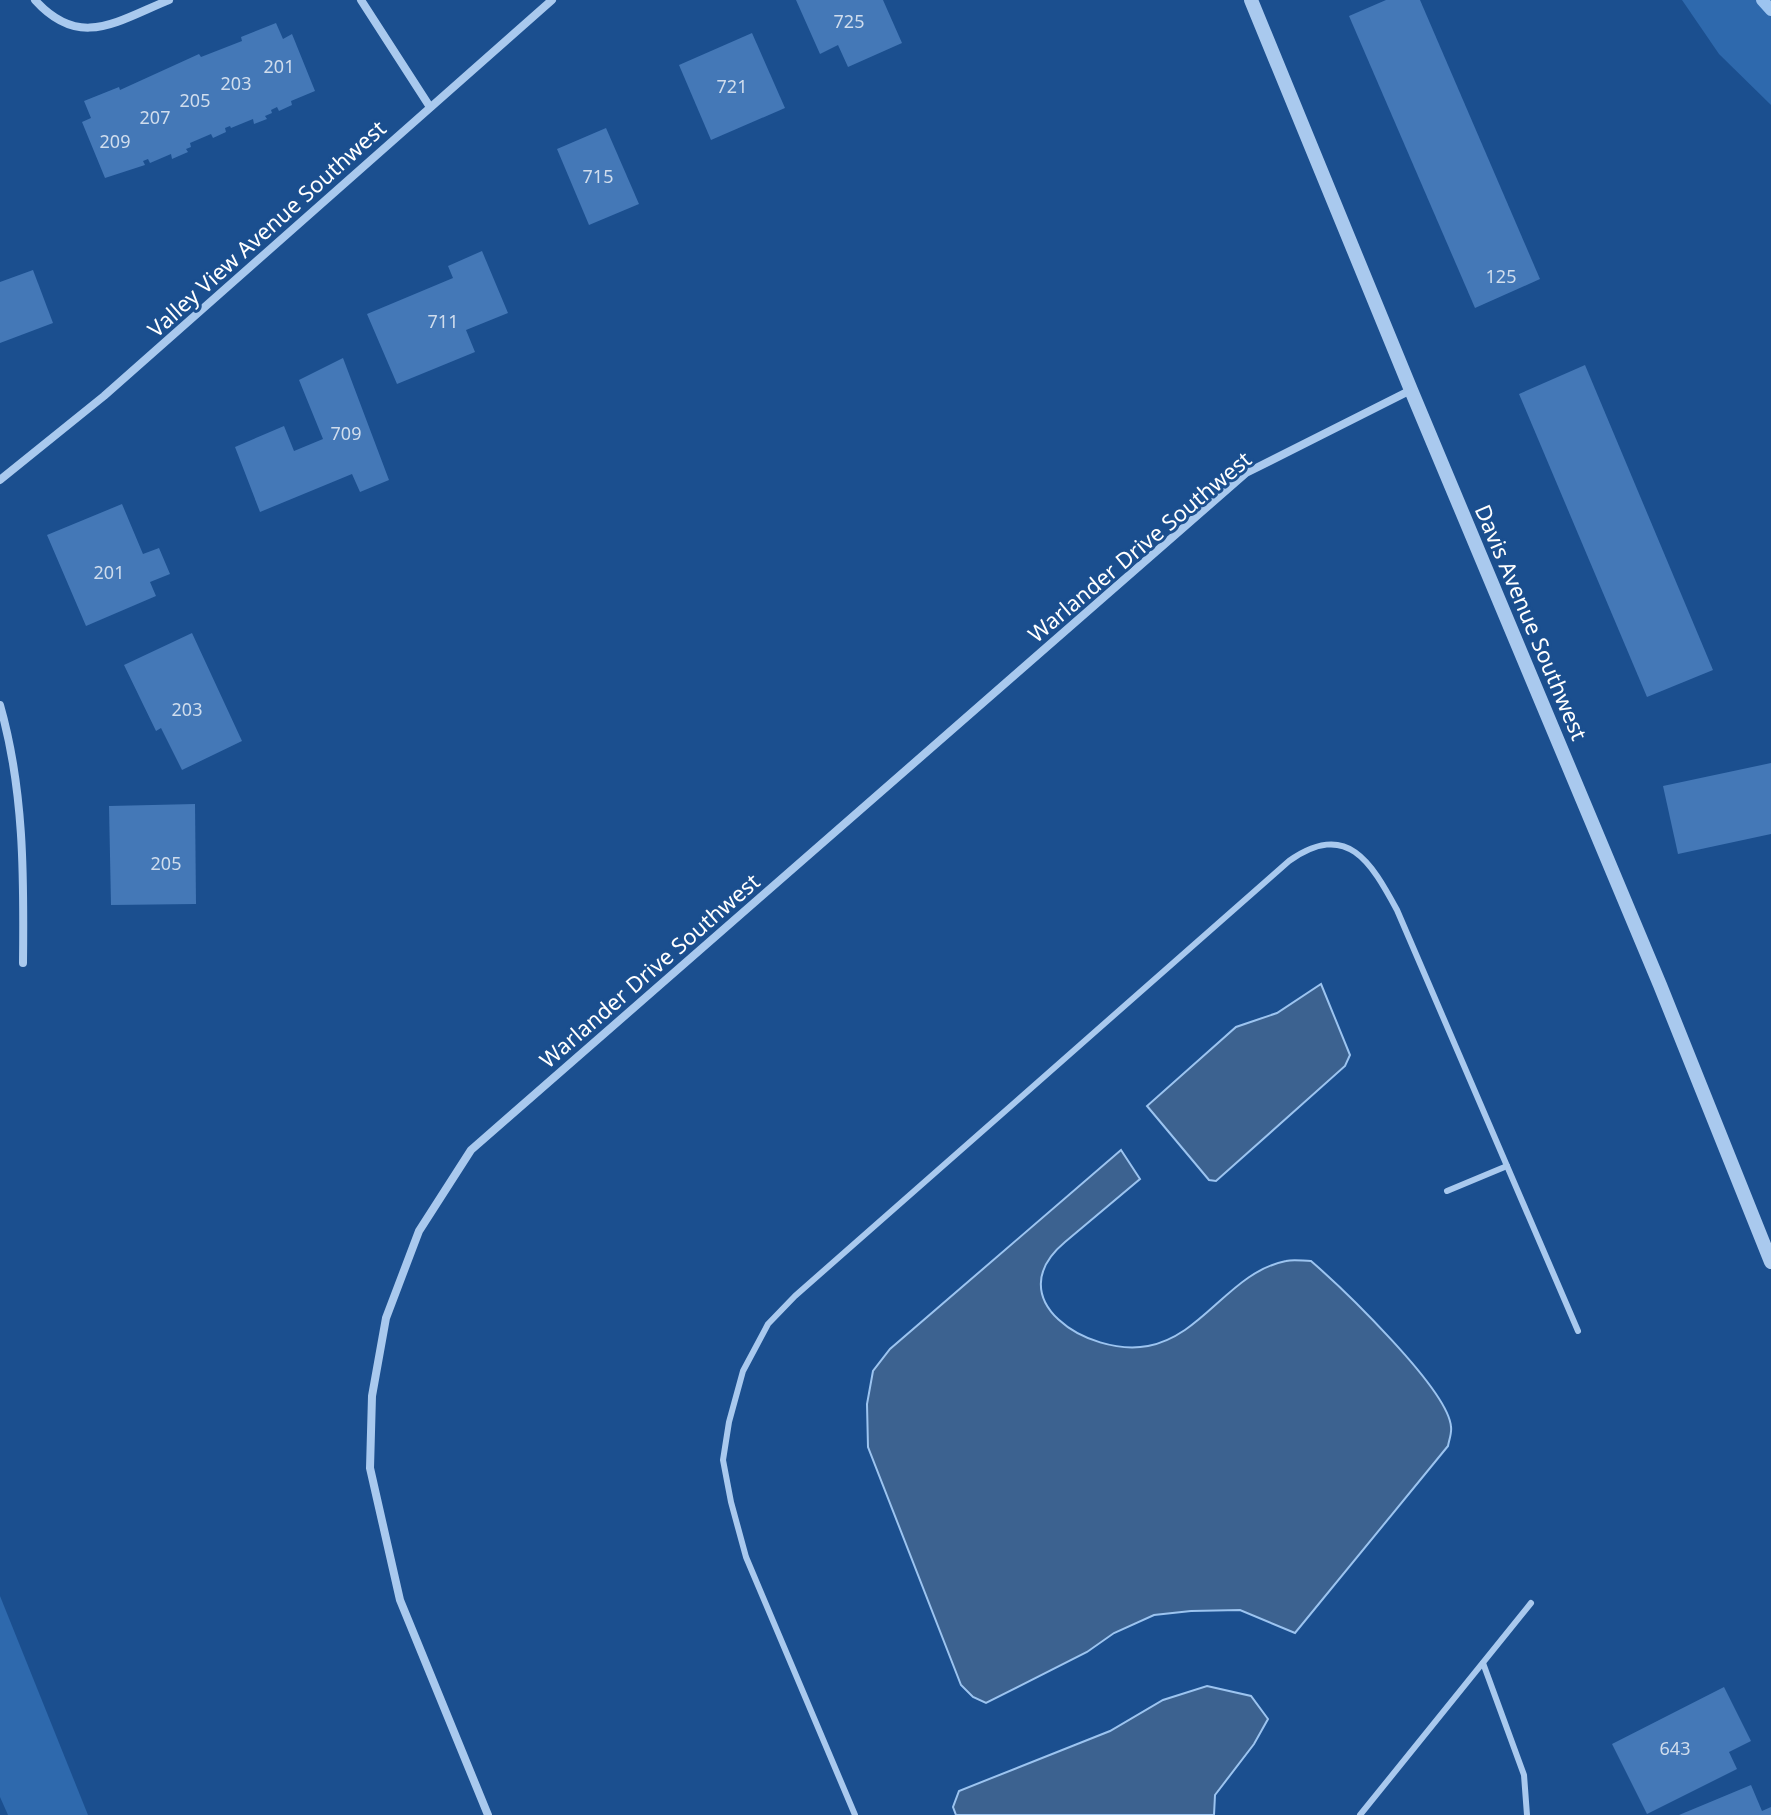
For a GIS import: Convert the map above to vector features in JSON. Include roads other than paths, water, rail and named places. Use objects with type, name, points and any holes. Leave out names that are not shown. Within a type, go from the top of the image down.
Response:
[{"type":"street","points":[[35,0],[50,17],[74,29],[104,26],[169,0]]},
{"type":"street","points":[[361,0],[430,107]]},
{"type":"street","name":"Valley View Avenue Southwest","points":[[0,480],[104,396],[552,0]]},
{"type":"street","name":"Davis Avenue Southwest","points":[[1251,0],[1660,985],[1771,1262]]},
{"type":"street","name":"Warlander Drive Southwest","points":[[488,1815],[400,1600],[370,1468],[372,1396],[386,1318],[419,1231],[471,1150],[1246,473],[1411,390]]},
{"type":"street","points":[[0,705],[13,749],[21,827],[23,963]]},
{"type":"lane","points":[[855,1815],[746,1557],[731,1502],[723,1460],[729,1422],[743,1371],[768,1324],[795,1296],[1308,848],[1332,844],[1357,851],[1376,871],[1397,910],[1578,1331]]},
{"type":"lane","points":[[1447,1191],[1507,1166]]},
{"type":"lane","points":[[1360,1815],[1531,1603]]},
{"type":"lane","points":[[1483,1663],[1524,1775],[1527,1815]]},
{"type":"waterway","points":[[1762,0],[1771,10]]}]
